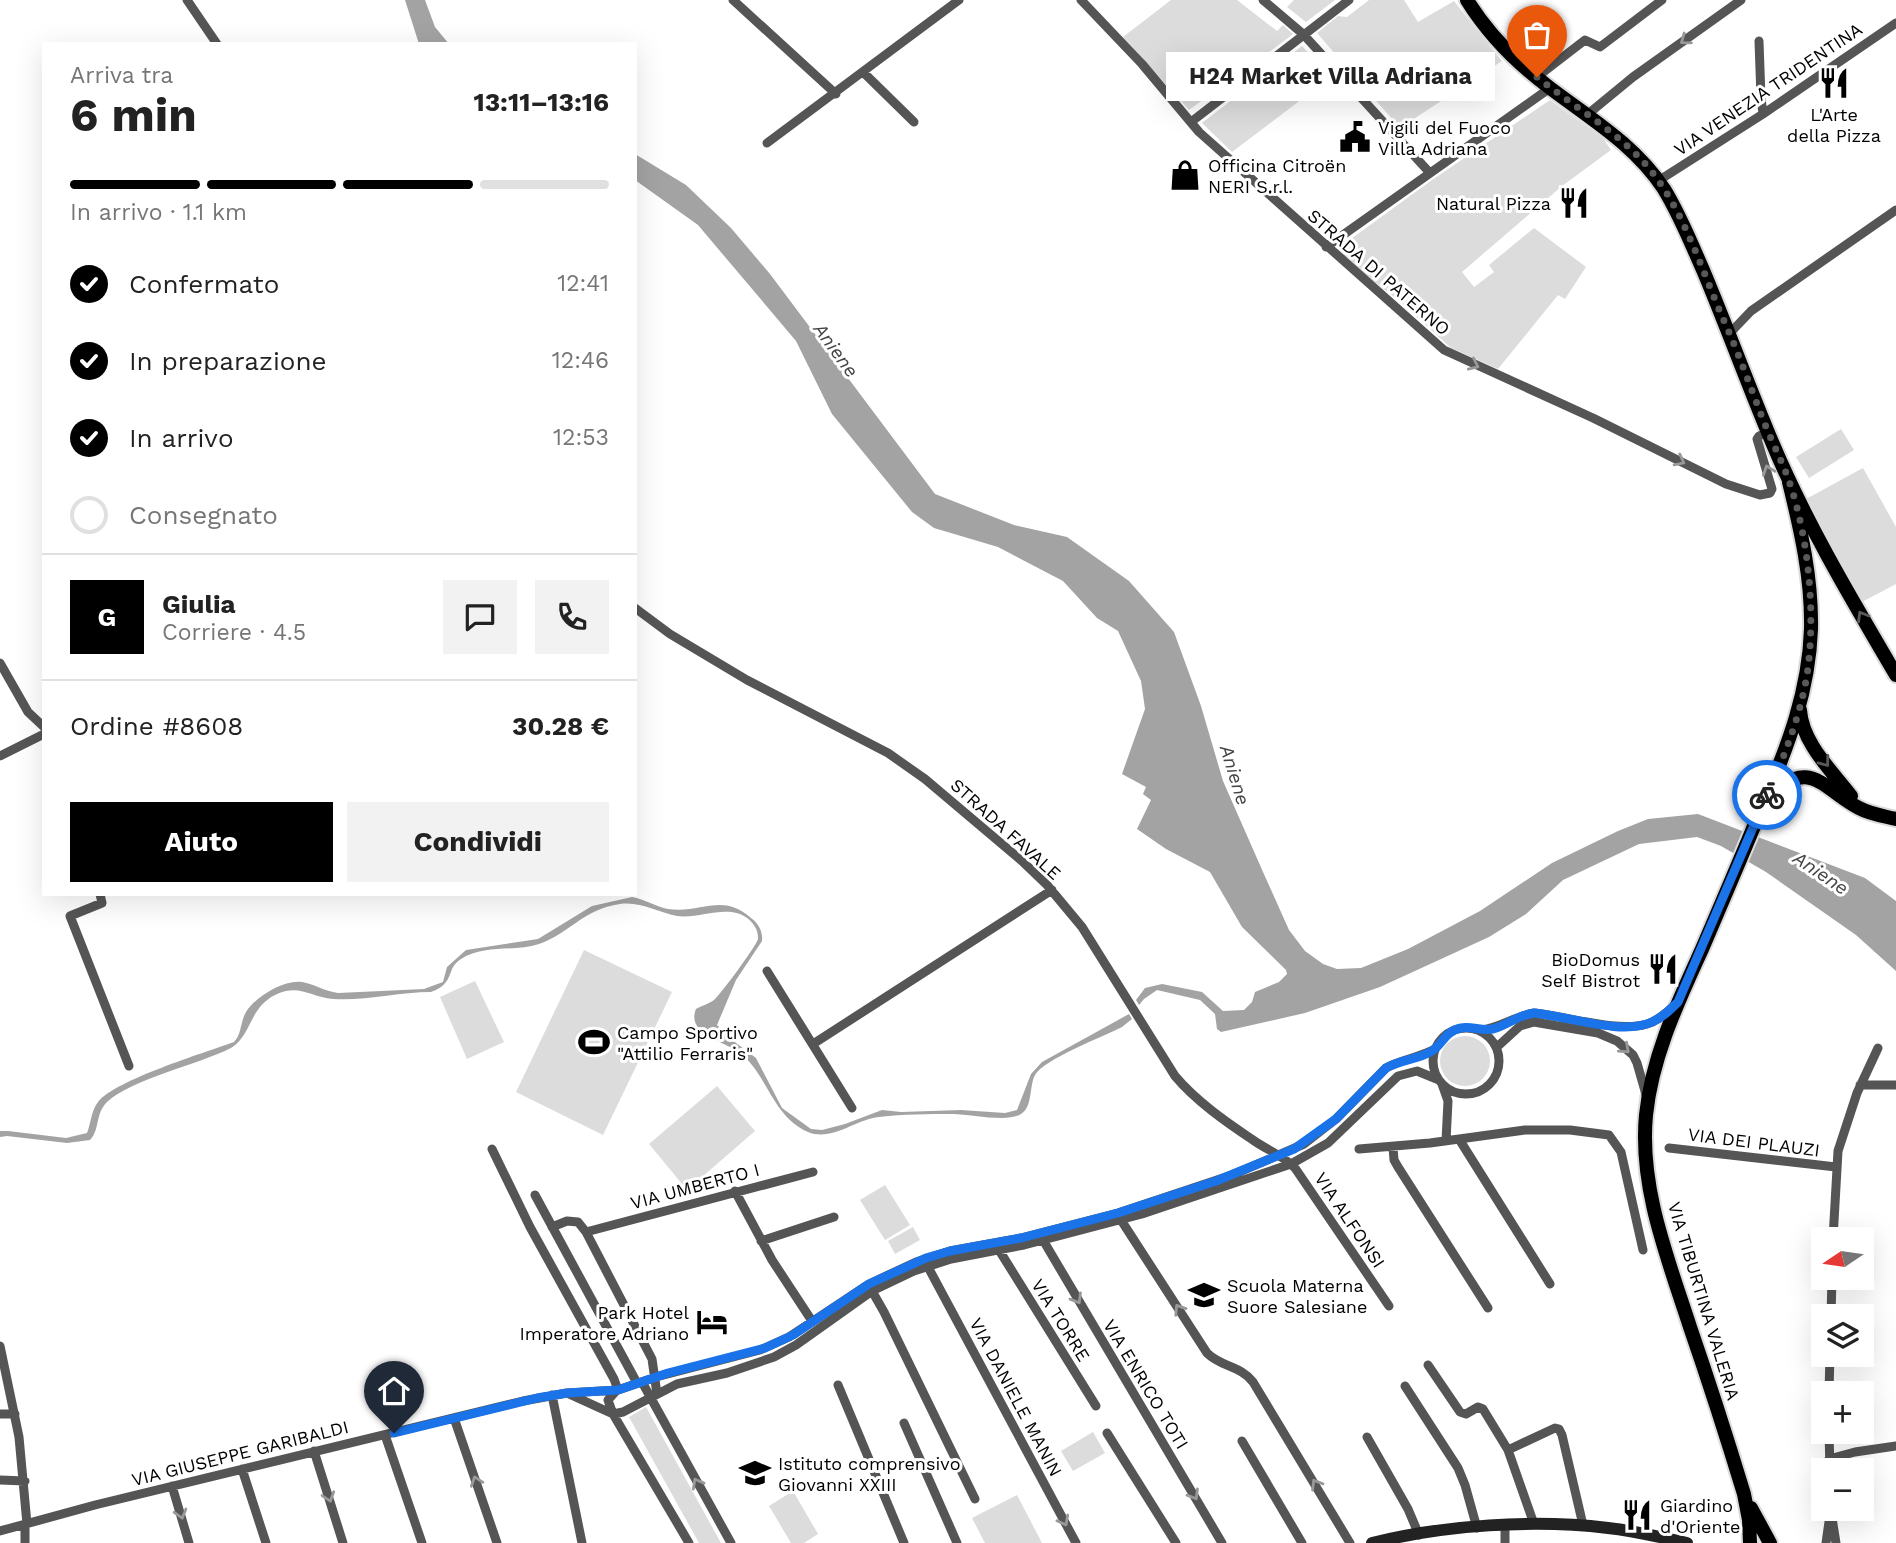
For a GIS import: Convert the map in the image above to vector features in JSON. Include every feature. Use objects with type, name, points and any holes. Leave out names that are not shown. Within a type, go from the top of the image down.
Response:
[{"type":"main road","name":"VIA TIBURTINA VALERIA","points":[[1467,0],[1497,39],[1537,77],[1630,148],[1658,181],[1685,230],[1730,332],[1789,482],[1896,675]]},
{"type":"main road","name":"VIA TIBURTINA VALERIA","points":[[1770,1543],[1745,1494],[1670,1264],[1654,1207],[1646,1155],[1649,1101],[1657,1059],[1678,1002],[1781,763],[1800,706],[1807,673],[1811,629],[1805,553],[1789,482]]},
{"type":"main road","points":[[1805,553],[1815,549],[1825,550]]},
{"type":"main road","points":[[1800,706],[1801,723],[1810,741],[1864,810]]},
{"type":"main road","points":[[1764,802],[1782,786],[1798,779],[1809,778],[1820,781],[1864,810],[1896,818]]},
{"type":"main road","name":"VIA TIBURTINA VALERIA","points":[[1745,1494],[1750,1543]]},
{"type":"main road","points":[[1372,1543],[1477,1528],[1534,1524],[1583,1525],[1687,1543]]},
{"type":"street","points":[[187,0],[216,42]]},
{"type":"street","points":[[733,0],[836,94]]},
{"type":"street","points":[[767,143],[960,0]]},
{"type":"street","points":[[1264,0],[1303,34],[1429,172]]},
{"type":"street","points":[[1191,122],[1349,0]]},
{"type":"street","points":[[1537,77],[1585,40],[1600,47],[1662,0]]},
{"type":"street","points":[[1588,114],[1633,77],[1741,0]]},
{"type":"street","name":"STRADA DI PATERNO","points":[[1086,1],[1191,122],[1326,247],[1444,350],[1593,418],[1726,484],[1760,495],[1771,492],[1772,481],[1757,441],[1759,436],[1768,432]]},
{"type":"street","name":"VIA VENEZIA TRIDENTINA","points":[[1658,181],[1763,114],[1896,23]]},
{"type":"street","points":[[1759,41],[1760,98],[1763,114]]},
{"type":"street","points":[[864,73],[914,122]]},
{"type":"street","points":[[1326,247],[1550,88]]},
{"type":"street","points":[[1730,332],[1754,309],[1896,210]]},
{"type":"street","name":"STRADA FAVALE","points":[[637,609],[670,634],[747,680],[863,738],[902,762],[944,794],[1029,867],[1052,891],[1088,936],[1175,1076],[1195,1097],[1250,1138],[1280,1155]]},
{"type":"street","points":[[0,663],[28,712],[42,725]]},
{"type":"street","points":[[0,756],[42,735]]},
{"type":"street","points":[[1781,763],[1788,774],[1798,779]]},
{"type":"street","points":[[813,1044],[1052,891]]},
{"type":"street","points":[[100,896],[102,903],[70,916],[129,1066]]},
{"type":"street","points":[[767,971],[852,1108]]},
{"type":"street","points":[[1480,1030],[1497,1027],[1525,1014],[1534,1013],[1637,1027],[1661,1018],[1678,1002]]},
{"type":"street","points":[[1497,1047],[1520,1026],[1534,1023],[1598,1033],[1617,1041],[1633,1055],[1643,1091],[1649,1101]]},
{"type":"street","points":[[1446,1141],[1448,1105],[1433,1065],[1435,1049],[1449,1032],[1470,1027],[1480,1030],[1493,1040],[1497,1047],[1500,1058],[1495,1078],[1482,1090],[1456,1097],[1448,1105]]},
{"type":"street","points":[[1834,1227],[1836,1167],[1843,1135],[1860,1084],[1878,1048]]},
{"type":"street","name":"VIA GIUSEPPE GARIBALDI","points":[[0,1531],[314,1451],[552,1395],[618,1390],[656,1377],[760,1350],[782,1341],[869,1284],[926,1258],[1021,1238],[1118,1213],[1216,1181],[1280,1155],[1304,1143],[1325,1127],[1386,1068],[1435,1049]]},
{"type":"street","points":[[567,1393],[613,1414],[623,1412],[669,1387],[727,1373],[774,1357],[796,1345],[872,1291],[928,1267],[951,1259],[999,1251],[1121,1220],[1291,1164],[1328,1143],[1398,1076],[1417,1071],[1463,1095]]},
{"type":"street","points":[[1860,1084],[1896,1085]]},
{"type":"street","points":[[1359,1149],[1536,1130],[1570,1130],[1609,1135],[1621,1152],[1643,1250]]},
{"type":"street","points":[[1459,1139],[1549,1284]]},
{"type":"street","points":[[1393,1147],[1398,1167],[1488,1308]]},
{"type":"street","name":"VIA DEI PLAUZI","points":[[1669,1148],[1836,1167]]},
{"type":"street","points":[[492,1149],[530,1227],[614,1379],[618,1390],[608,1400],[613,1414],[690,1543]]},
{"type":"street","name":"VIA ALFONSI","points":[[1280,1155],[1304,1179],[1390,1306]]},
{"type":"street","name":"VIA UMBERTO I","points":[[552,1227],[567,1221],[578,1222],[586,1232],[813,1172]]},
{"type":"street","points":[[735,1191],[761,1241],[812,1321]]},
{"type":"street","points":[[535,1195],[640,1382],[653,1396],[731,1543]]},
{"type":"street","points":[[761,1241],[834,1217]]},
{"type":"street","points":[[1121,1220],[1209,1355],[1243,1372],[1253,1382],[1350,1543]]},
{"type":"street","points":[[586,1232],[652,1359],[656,1377],[653,1396]]},
{"type":"street","name":"VIA ENRICO TOTI","points":[[1043,1240],[1222,1543]]},
{"type":"street","name":"VIA TORRE","points":[[999,1251],[1096,1406]]},
{"type":"street","name":"VIA DANIELE MANIN","points":[[928,1267],[1076,1543]]},
{"type":"street","points":[[872,1291],[975,1499]]},
{"type":"street","points":[[0,1347],[15,1414],[25,1481],[25,1543]]},
{"type":"street","points":[[1428,1366],[1460,1412],[1466,1414],[1478,1407],[1483,1409],[1508,1450],[1534,1524]]},
{"type":"street","points":[[838,1385],[904,1543]]},
{"type":"street","points":[[1405,1386],[1462,1476],[1477,1528]]},
{"type":"street","points":[[552,1395],[582,1543]]},
{"type":"street","points":[[0,1414],[15,1414]]},
{"type":"street","points":[[454,1418],[497,1543]]},
{"type":"street","points":[[904,1423],[957,1543]]},
{"type":"street","points":[[1508,1450],[1550,1429],[1559,1429],[1583,1525]]},
{"type":"street","points":[[1107,1433],[1176,1543]]},
{"type":"street","points":[[385,1435],[422,1543]]},
{"type":"street","points":[[1367,1437],[1410,1513],[1419,1535]]},
{"type":"street","points":[[1242,1441],[1302,1543]]},
{"type":"street","points":[[1833,1458],[1896,1446]]},
{"type":"street","points":[[314,1451],[343,1543]]},
{"type":"street","points":[[242,1469],[266,1543]]},
{"type":"street","points":[[0,1480],[25,1481]]},
{"type":"street","points":[[173,1486],[189,1543]]},
{"type":"street","points":[[1826,1543],[1829,1521]]},
{"type":"street","points":[[1833,1521],[1836,1543]]},
{"type":"street","points":[[1505,1526],[1505,1543]]},
{"type":"shaded area","points":[[1171,0],[1237,0],[1277,31],[1283,25],[1293,34],[1247,69],[1243,65],[1210,89],[1212,93],[1189,110],[1123,37]]},
{"type":"shaded area","points":[[1294,0],[1335,0],[1306,22],[1287,7]]},
{"type":"shaded area","points":[[1369,0],[1404,0],[1418,22],[1454,1],[1502,61],[1400,128],[1317,33],[1338,16],[1347,17]]},
{"type":"shaded area","points":[[1302,46],[1331,77],[1232,152],[1202,123]]},
{"type":"shaded area","points":[[1550,100],[1603,138],[1611,150],[1562,186],[1462,272],[1474,287],[1494,272],[1489,265],[1534,228],[1586,267],[1565,299],[1558,295],[1498,369],[1451,348],[1399,301],[1343,257],[1337,249]]},
{"type":"shaded area","points":[[1841,429],[1854,450],[1809,478],[1796,457]]},
{"type":"shaded area","points":[[1863,468],[1896,527],[1896,584],[1862,602],[1806,499]]},
{"type":"shaded area","name":"Campo Sportivo \"Attilio Ferraris\"","points":[[584,950],[672,992],[603,1135],[516,1092]]},
{"type":"shaded area","points":[[475,981],[504,1042],[467,1059],[440,997]]},
{"type":"shaded area","points":[[1465,1036],[1483,1043],[1490,1061],[1483,1079],[1465,1086],[1447,1079],[1440,1061],[1447,1043]]},
{"type":"shaded area","points":[[717,1086],[755,1131],[687,1190],[649,1144]]},
{"type":"shaded area","points":[[885,1185],[910,1225],[885,1240],[860,1200]]},
{"type":"shaded area","points":[[913,1227],[920,1240],[895,1254],[888,1241]]},
{"type":"shaded area","points":[[646,1407],[721,1543],[699,1543],[629,1417]]},
{"type":"shaded area","points":[[1093,1432],[1105,1453],[1073,1471],[1061,1451]]},
{"type":"shaded area","points":[[793,1491],[818,1534],[804,1543],[791,1543],[769,1506]]},
{"type":"shaded area","points":[[1017,1495],[1042,1543],[985,1543],[972,1518]]},
{"type":"water","points":[[405,0],[425,0],[435,27],[447,42],[418,42]]},
{"type":"water","name":"Aniene","points":[[637,155],[686,185],[731,228],[770,274],[935,494],[1014,525],[1067,537],[1129,581],[1174,632],[1201,706],[1223,781],[1289,930],[1305,951],[1323,964],[1337,969],[1361,968],[1408,949],[1480,911],[1552,863],[1618,831],[1648,819],[1698,814],[1865,878],[1896,901],[1896,971],[1856,935],[1766,872],[1721,846],[1697,837],[1639,844],[1563,880],[1526,914],[1489,937],[1380,987],[1305,1013],[1221,1032],[1217,1029],[1215,1014],[1200,1000],[1157,990],[1139,1005],[1136,1000],[1145,988],[1162,984],[1202,992],[1223,1011],[1244,1010],[1252,1002],[1255,992],[1279,982],[1287,974],[1242,927],[1210,872],[1166,849],[1137,829],[1151,800],[1143,794],[1146,787],[1122,774],[1145,709],[1141,681],[1118,631],[1097,618],[1063,581],[998,547],[934,528],[912,512],[832,414],[796,341],[698,225],[637,181]]},
{"type":"water","points":[[632,897],[668,909],[730,906],[740,910],[756,923],[761,931],[762,941],[736,980],[717,1025],[756,1058],[782,1108],[811,1129],[822,1130],[845,1124],[882,1110],[1005,1113],[1017,1110],[1031,1074],[1042,1062],[1129,1014],[1132,1019],[1122,1027],[1061,1055],[1041,1069],[1033,1080],[1025,1111],[1015,1117],[953,1114],[888,1116],[870,1119],[826,1134],[808,1132],[787,1117],[744,1056],[703,1032],[694,1018],[696,1009],[715,999],[752,950],[758,939],[753,924],[744,916],[732,912],[677,916],[627,903],[596,911],[539,944],[470,954],[456,963],[444,984],[431,992],[333,999],[298,990],[283,992],[260,1007],[243,1036],[231,1048],[148,1079],[107,1102],[90,1140],[67,1143],[0,1137],[0,1131],[66,1138],[87,1133],[92,1113],[98,1102],[107,1094],[141,1076],[234,1042],[250,1006],[279,986],[302,982],[338,993],[424,989],[443,982],[447,967],[466,950],[538,939],[592,906]]},
{"type":"way so far","points":[[1537,77],[1630,148],[1667,195],[1730,332],[1789,482],[1807,563],[1811,629],[1807,673],[1800,706],[1767,795]]},
{"type":"place","name":"H24 Market Villa Adriana","points":[[1537,77]]},
{"type":"place","name":"L'Arte della Pizza","points":[[1834,83]]},
{"type":"place","name":"Vigili del Fuoco Villa Adriana","points":[[1355,137]]},
{"type":"place","name":"Officina Citroën NERI S.r.l.","points":[[1185,175]]},
{"type":"place","name":"Natural Pizza","points":[[1574,203]]},
{"type":"place","name":"BioDomus Self Bistrot","points":[[1663,969]]},
{"type":"place","name":"Campo Sportivo \"Attilio Ferraris\"","points":[[594,1042]]},
{"type":"place","name":"Scuola Materna Suore Salesiane","points":[[1204,1295]]},
{"type":"place","name":"Park Hotel Imperatore Adriano","points":[[712,1322]]},
{"type":"place","name":"Istituto comprensivo Giovanni XXIII","points":[[755,1473]]},
{"type":"place","name":"Giardino d'Oriente","points":[[1637,1515]]},
{"type":"route","points":[[394,1433],[537,1398],[618,1390],[668,1373],[760,1350],[793,1335],[869,1284],[926,1258],[1021,1238],[1118,1213],[1232,1175],[1304,1143],[1336,1119],[1386,1068],[1435,1049],[1449,1032],[1459,1028],[1492,1029],[1525,1014],[1534,1013],[1619,1026],[1637,1027],[1650,1024],[1678,1002],[1767,795]]}]
